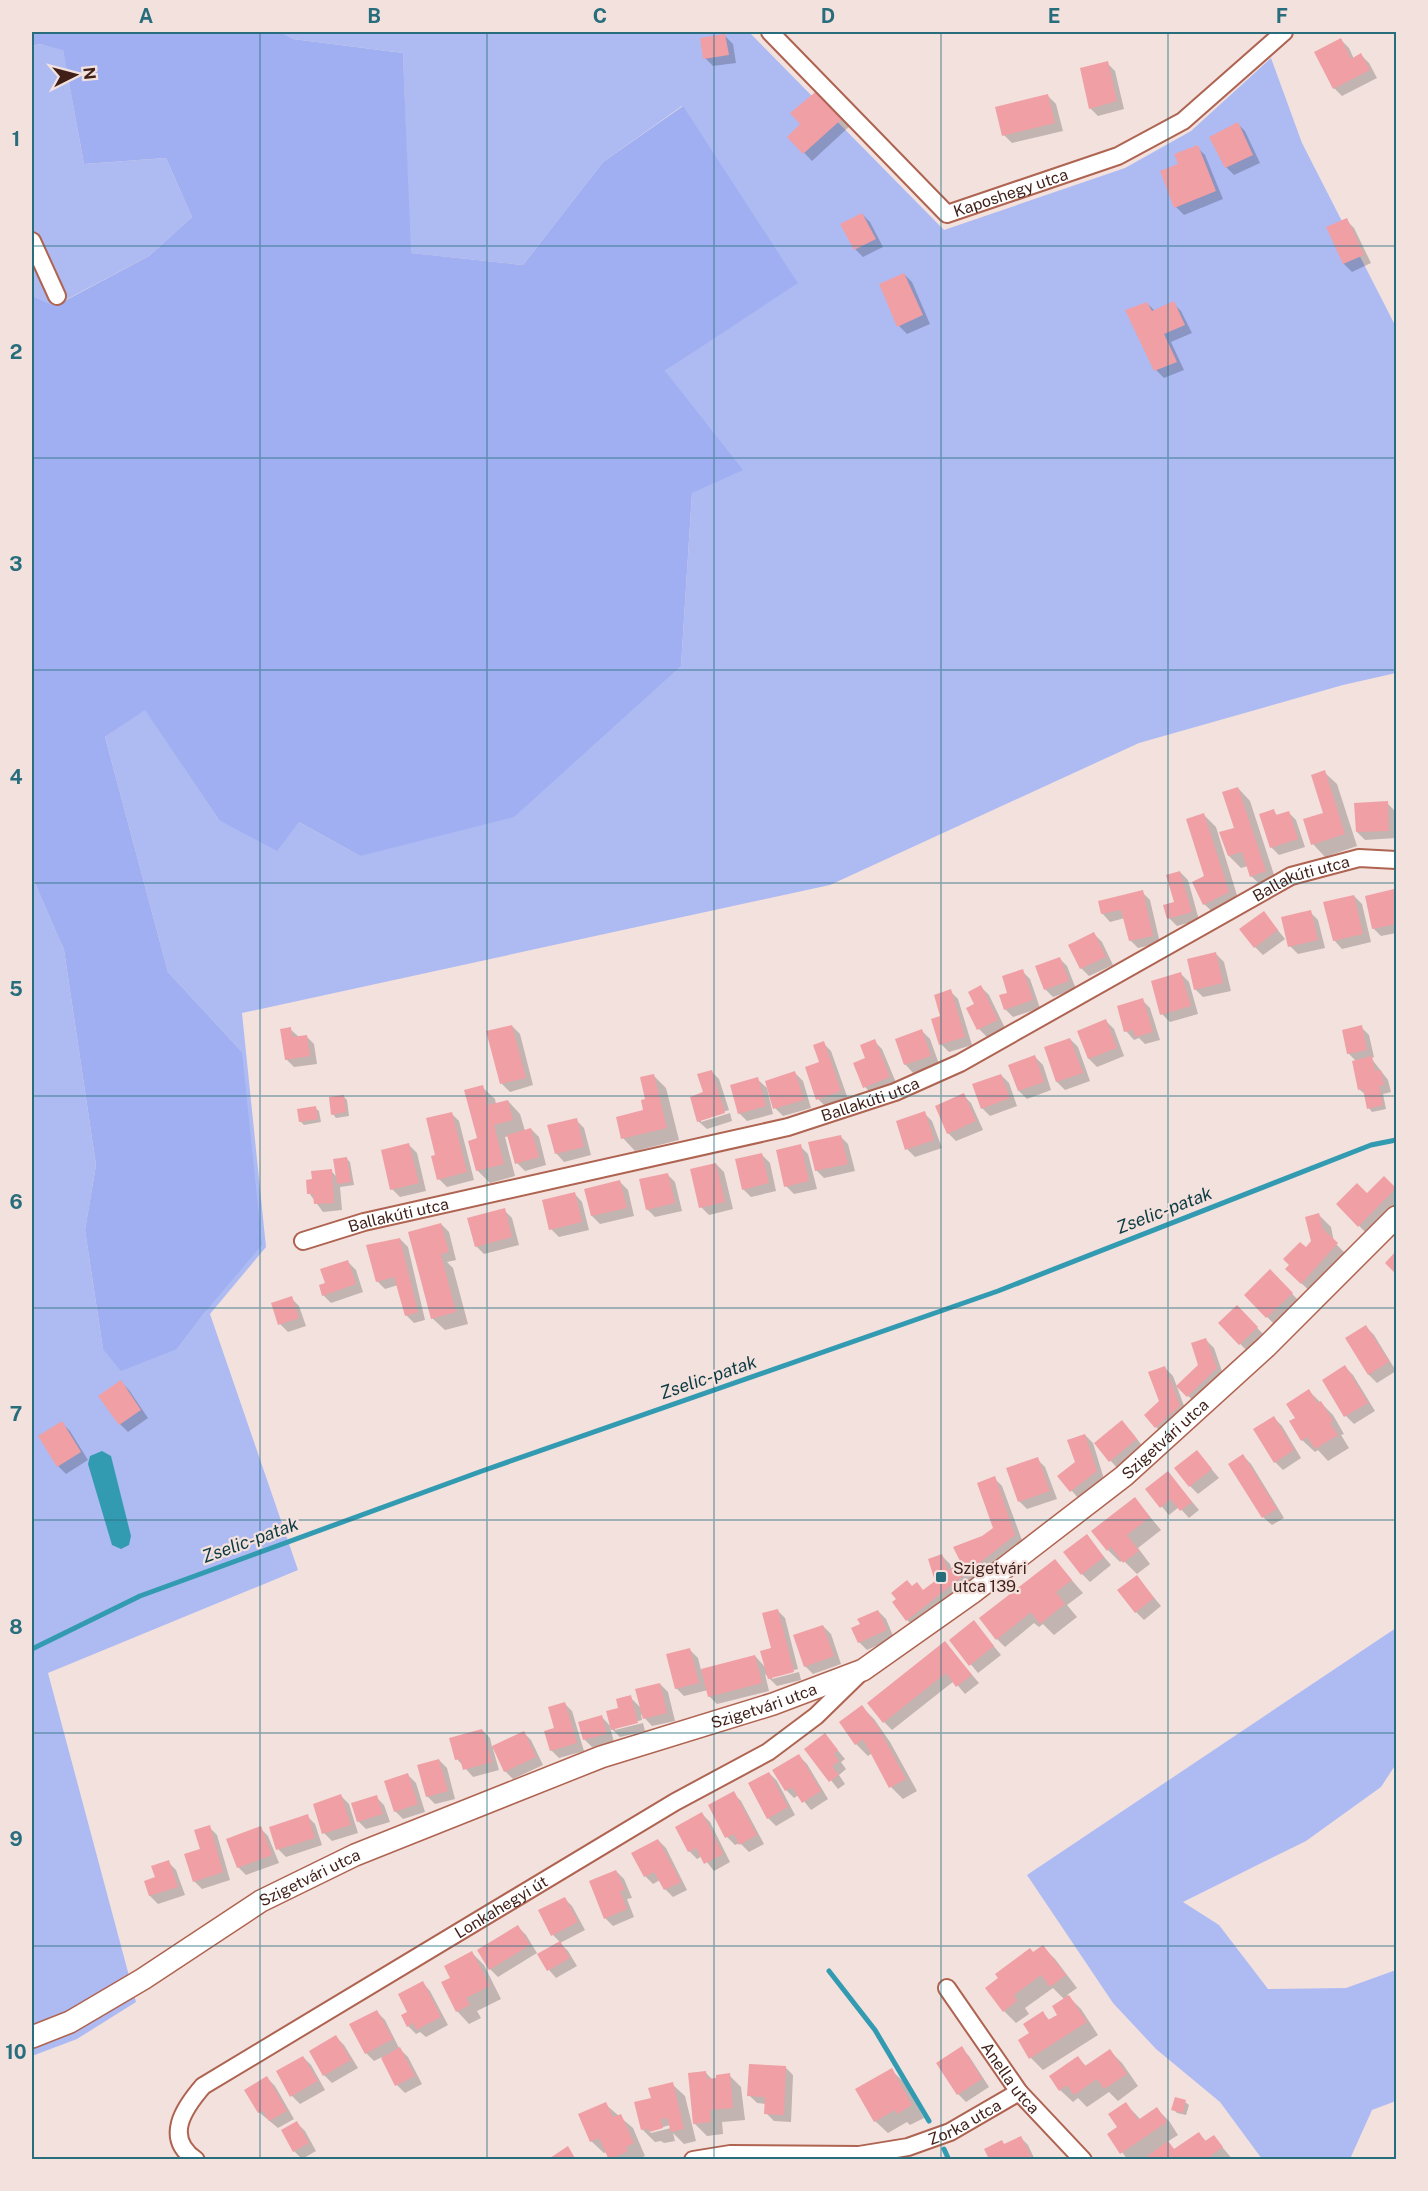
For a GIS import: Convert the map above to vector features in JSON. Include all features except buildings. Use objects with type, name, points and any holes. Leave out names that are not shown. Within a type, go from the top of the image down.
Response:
[{"type":"street","name":"Kaposhegy utca","points":[[770,32],[947,214],[1118,156],[1183,121],[1284,32]]},
{"type":"street","points":[[32,241],[57,296]]},
{"type":"street","name":"Ballakúti utca","points":[[303,1241],[364,1222],[788,1127],[895,1092],[960,1063],[1291,876],[1359,858],[1396,860]]},
{"type":"street","name":"Szigetvári utca","points":[[32,2037],[70,2022],[134,1984],[261,1901],[355,1855],[601,1757],[773,1704],[863,1670],[972,1593],[1125,1476],[1266,1347],[1396,1217]]},
{"type":"street","name":"Lonkahegyi út","points":[[196,2160],[190,2156],[180,2140],[179,2120],[188,2103],[203,2086],[675,1802],[768,1752],[816,1716],[863,1670]]},
{"type":"street","name":"Anella utca","points":[[947,1988],[1019,2092],[1083,2160]]},
{"type":"street","name":"Zorka utca","points":[[693,2160],[730,2154],[859,2155],[908,2147],[950,2132],[1019,2092]]},
{"type":"shaded area","points":[[32,32],[281,32],[293,39],[403,53],[411,253],[523,265],[603,162],[683,106],[798,283],[665,371],[743,470],[692,493],[681,666],[514,817],[360,856],[299,822],[277,851],[219,820],[145,710],[105,737],[168,972],[242,1052],[262,1245],[177,1349],[121,1371],[103,1349],[85,1230],[96,1165],[64,950],[32,880],[32,296],[55,306],[149,256],[192,217],[166,158],[84,164],[63,50],[40,44],[32,46]]},
{"type":"shaded area","points":[[281,32],[749,32],[944,230],[1125,168],[1191,131],[1271,58],[1302,143],[1396,327],[1396,673],[1343,685],[1139,743],[830,885],[242,1013],[266,1247],[210,1314],[298,1570],[48,1673],[136,2002],[77,2039],[32,2056],[32,880],[64,950],[96,1165],[85,1230],[103,1349],[177,1349],[206,1311],[242,1052],[168,972],[105,737],[145,709],[219,820],[299,822],[360,856],[681,666],[692,493],[665,371],[797,282],[682,106],[603,162],[523,265],[410,253],[403,53],[293,39]]},
{"type":"shaded area","points":[[40,44],[63,49],[84,164],[166,158],[192,217],[149,256],[54,306],[32,296],[32,46]]},
{"type":"shaded area","points":[[102,1451],[111,1456],[131,1536],[129,1545],[121,1549],[112,1545],[88,1464],[90,1456]]},
{"type":"shaded area","points":[[1396,1628],[1396,1764],[1381,1787],[1306,1841],[1183,1902],[1219,1925],[1268,1989],[1346,1988],[1396,1970],[1396,2101],[1372,2110],[1350,2159],[1262,2159],[1220,2102],[1156,2049],[1113,2003],[1027,1875]]},
{"type":"waterway","name":"Zselic-patak","points":[[32,1649],[140,1596],[482,1471],[998,1291],[1371,1145],[1396,1140]]},
{"type":"waterway","points":[[829,1971],[875,2030],[929,2121]]},
{"type":"waterway","points":[[944,2149],[949,2160]]},
{"type":"place","name":"Szigetvári utca 139.","points":[[941,1577]]}]
